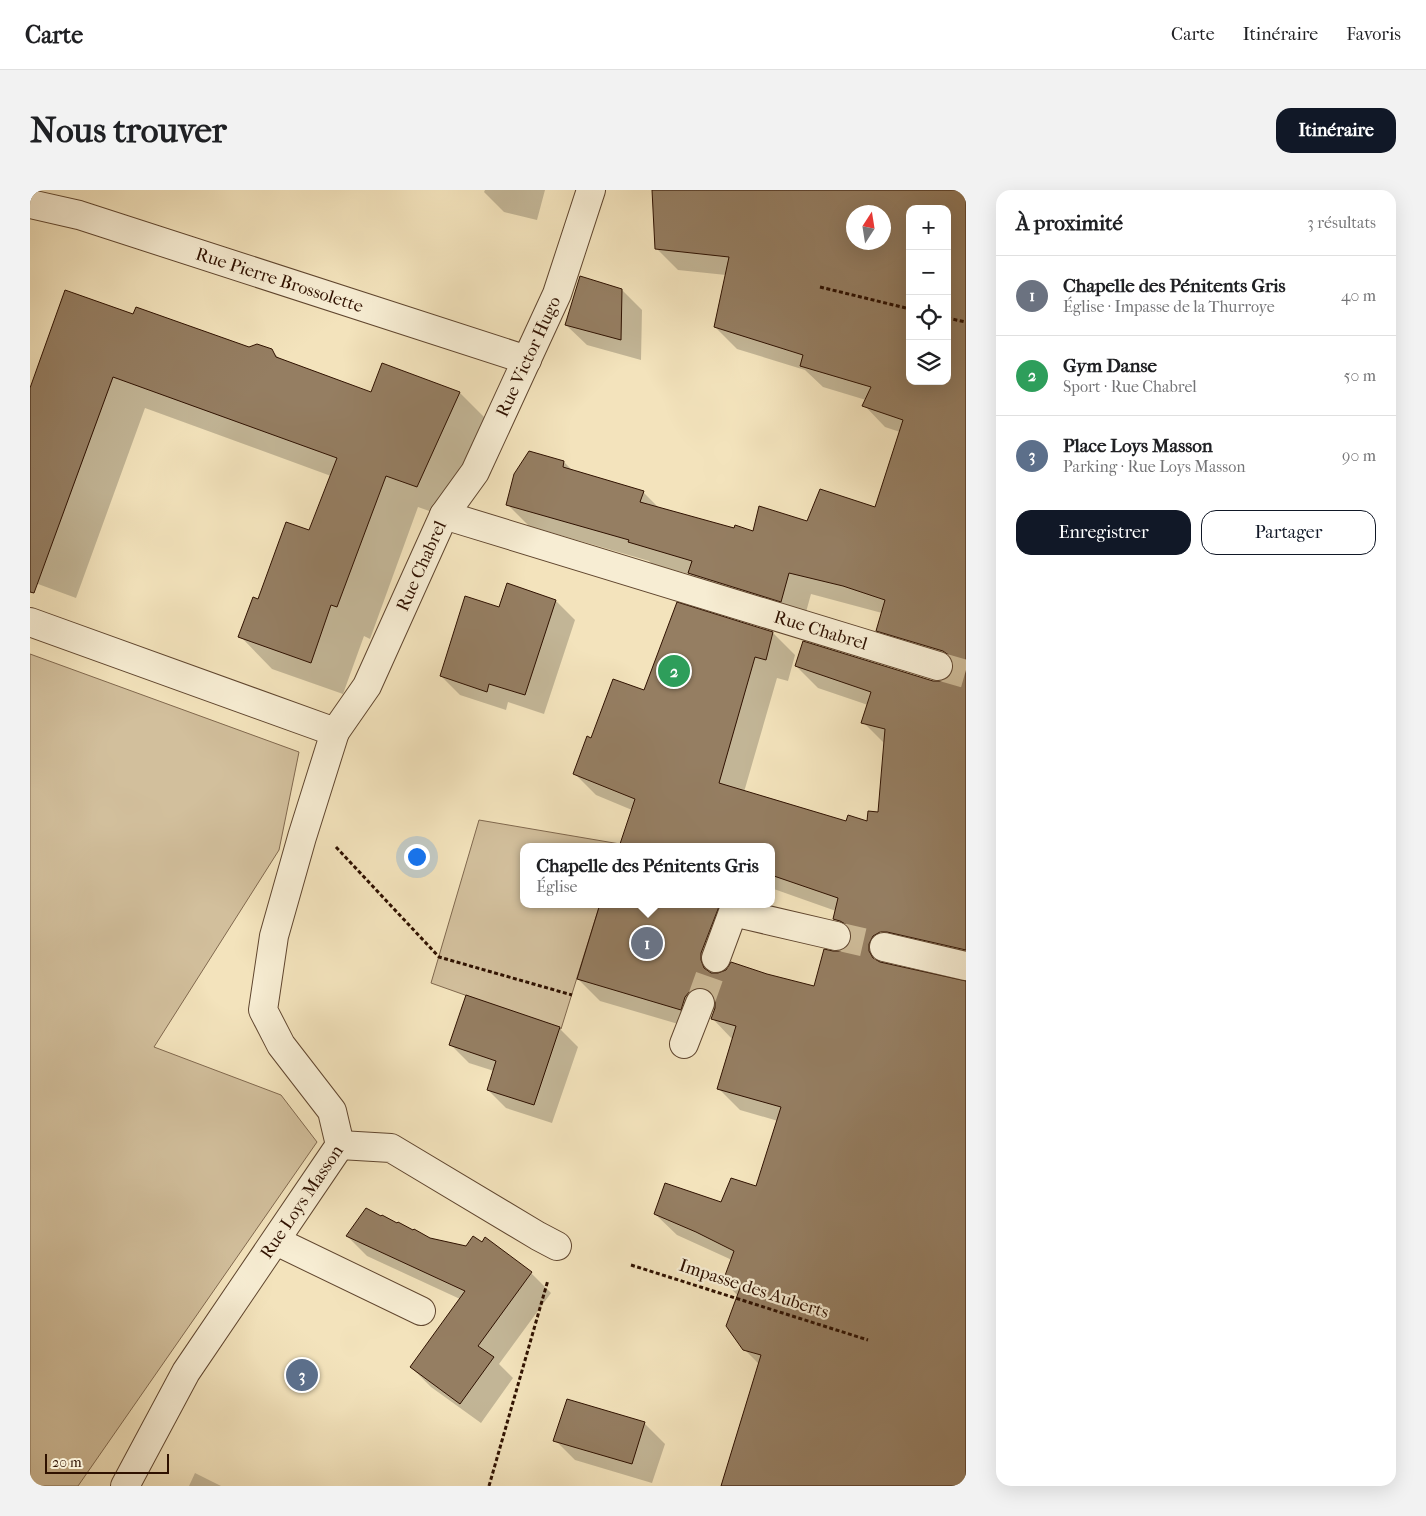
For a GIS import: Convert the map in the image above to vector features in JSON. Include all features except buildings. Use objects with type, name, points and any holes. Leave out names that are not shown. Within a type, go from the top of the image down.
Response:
[{"type":"street","name":"Rue Victor Hugo","points":[[444,515],[475,472],[557,294],[591,190]]},
{"type":"street","name":"Rue Pierre Brossolette","points":[[30,204],[79,215],[527,360]]},
{"type":"street","name":"Rue Chabrel","points":[[335,732],[367,686],[444,515],[938,666]]},
{"type":"street","points":[[30,622],[335,732]]},
{"type":"street","name":"Rue Loys Masson","points":[[125,1486],[186,1372],[340,1145],[332,1111],[281,1045],[263,1010],[274,936],[302,837],[335,732]]},
{"type":"street","points":[[716,958],[733,912],[836,936]]},
{"type":"street","points":[[884,947],[966,966]]},
{"type":"street","points":[[684,1044],[700,1003]]},
{"type":"street","points":[[340,1145],[391,1148],[557,1246]]},
{"type":"street","points":[[276,1241],[421,1311]]},
{"type":"path","points":[[820,287],[906,308]]},
{"type":"path","points":[[951,319],[966,322]]},
{"type":"path","points":[[302,837],[337,847],[439,957],[572,995]]},
{"type":"path","points":[[489,1486],[557,1246]]},
{"type":"path","name":"Impasse des Auberts","points":[[631,1265],[868,1340]]},
{"type":"shaded area","points":[[30,654],[299,752],[279,850],[154,1047],[281,1095],[317,1142],[78,1486],[30,1486]]},
{"type":"shaded area","points":[[479,820],[614,843],[520,843],[520,908],[599,908],[561,1029],[431,983]]},
{"type":"tunnel","points":[[938,666],[966,674]]},
{"type":"tunnel","points":[[836,936],[884,947]]},
{"type":"tunnel","points":[[700,1003],[716,958]]},
{"type":"place","name":"Gym Danse","points":[[674,671]]},
{"type":"place","name":"Chapelle des Pénitents Gris","points":[[647,943]]},
{"type":"place","name":"Place Loys Masson","points":[[302,1375]]}]
